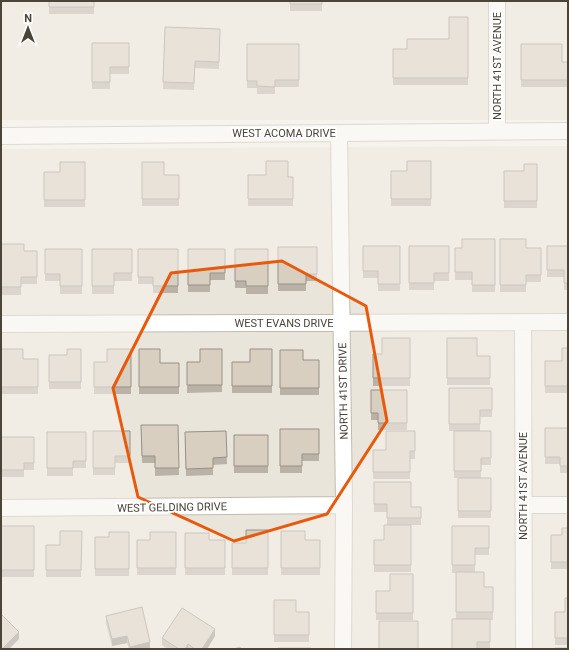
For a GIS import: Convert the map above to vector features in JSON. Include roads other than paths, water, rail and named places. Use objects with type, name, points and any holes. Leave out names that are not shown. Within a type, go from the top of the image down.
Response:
[{"type":"street","name":"NORTH 41ST AVENUE","points":[[497,1],[497,132]]},
{"type":"street","name":"WEST ACOMA DRIVE","points":[[1,136],[568,131]]},
{"type":"street","name":"NORTH 41ST DRIVE","points":[[340,133],[344,504],[343,649]]},
{"type":"street","name":"NORTH 41ST AVENUE","points":[[523,322],[524,649]]},
{"type":"street","name":"WEST EVANS DRIVE","points":[[1,324],[568,322]]},
{"type":"street","name":"WEST GELDING DRIVE","points":[[1,508],[344,504]]},
{"type":"street","points":[[523,505],[568,505]]}]
